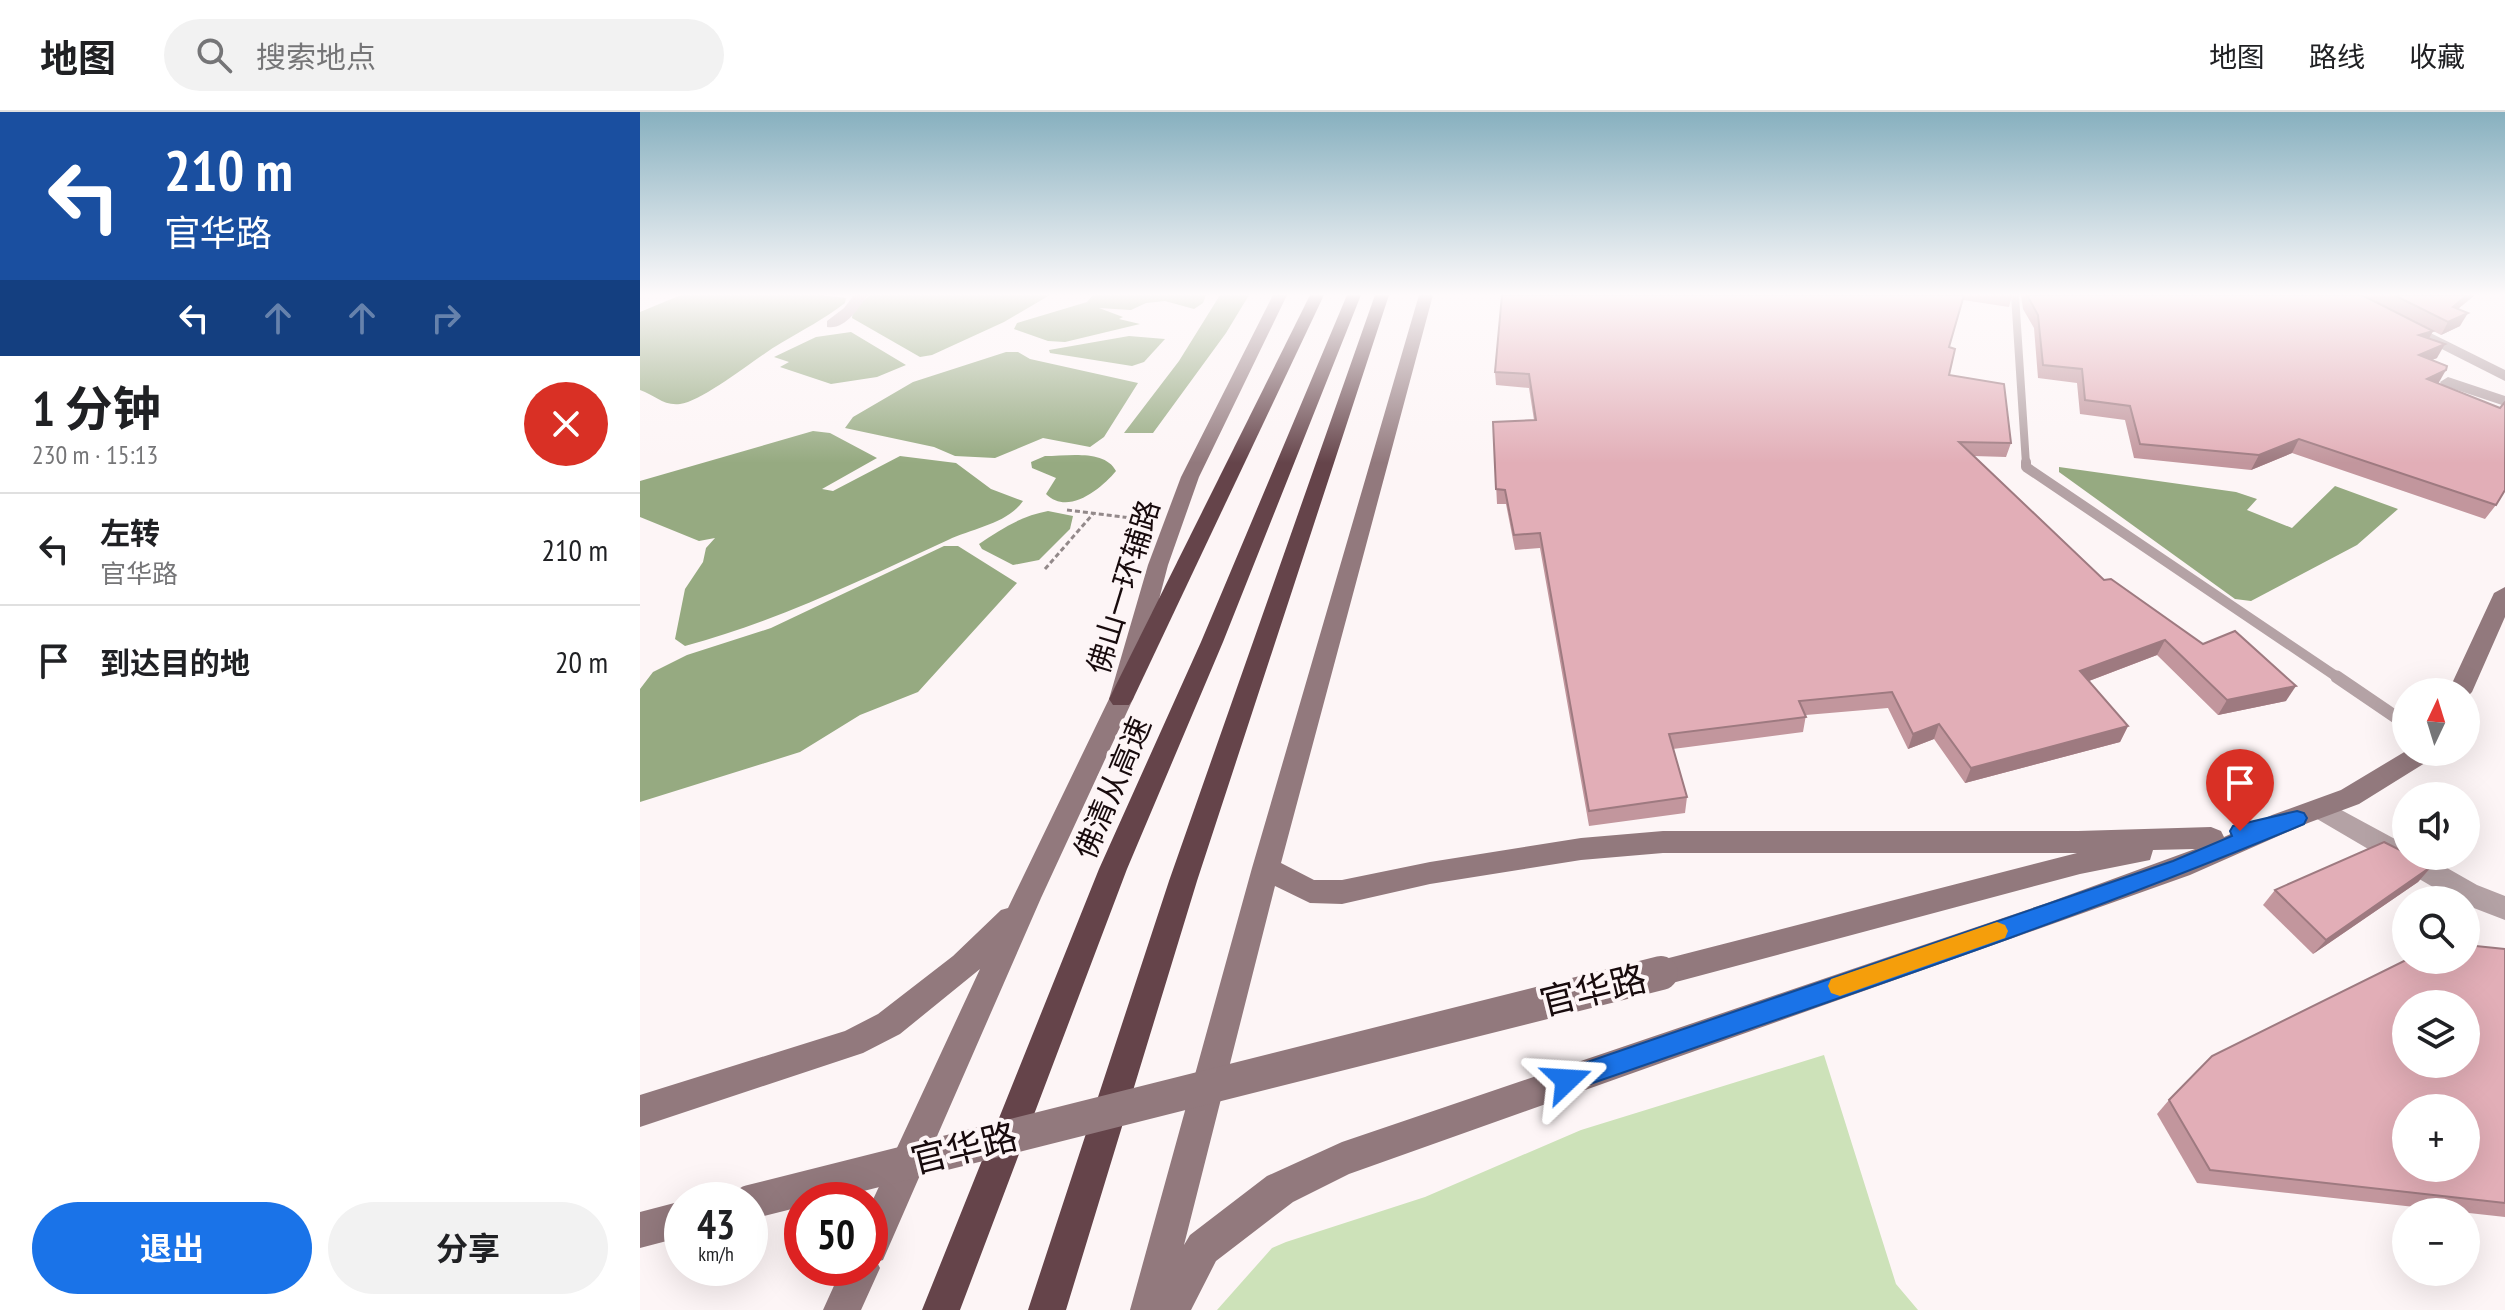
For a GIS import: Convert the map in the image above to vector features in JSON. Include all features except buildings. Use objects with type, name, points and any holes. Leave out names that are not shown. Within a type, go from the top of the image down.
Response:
[{"type":"highway","points":[[1121,699],[1290,351]]},
{"type":"highway","name":"佛清从高速","points":[[941,1310],[1113,869],[1212,642],[1331,351]]},
{"type":"highway","points":[[1047,1310],[1183,881],[1362,351]]},
{"type":"main road","name":"佛山一环辅路","points":[[1027,898],[1052,851],[1121,699],[1158,565],[1190,477],[1252,351]]},
{"type":"main road","points":[[1149,1310],[1266,868],[1410,351]]},
{"type":"main road","points":[[2466,678],[2505,593]]},
{"type":"main road","name":"官华路","points":[[768,1197],[1661,973],[2080,863],[2211,838],[2309,814],[2350,797],[2401,766]]},
{"type":"main road","points":[[1171,1310],[1203,1248],[1280,1189],[1342,1159],[2053,913],[2180,867],[2309,814]]},
{"type":"main road","points":[[1266,868],[1310,891],[1342,892],[1430,873],[1581,849],[1663,842],[2078,842],[2211,838]]},
{"type":"main road","points":[[640,1111],[852,1043],[889,1024],[964,965],[1005,927],[1027,898]]},
{"type":"main road","points":[[888,1207],[1027,898]]},
{"type":"main road","points":[[640,1230],[664,1224]]},
{"type":"main road","points":[[842,1310],[853,1286]]},
{"type":"street","points":[[2455,351],[2505,376]]},
{"type":"street","points":[[2448,382],[2505,401]]},
{"type":"street","points":[[2309,814],[2467,893],[2505,908]]},
{"type":"lane","points":[[2019,351],[2026,467],[2392,715]]},
{"type":"path","points":[[1067,510],[1174,523]]},
{"type":"path","points":[[1045,569],[1093,514]]},
{"type":"shaded area","points":[[640,351],[768,351],[703,395],[680,404],[664,402],[640,390]]},
{"type":"shaded area","points":[[787,351],[883,351],[906,365],[877,377],[831,384],[780,367],[789,362],[774,357]]},
{"type":"shaded area","points":[[909,351],[941,351],[932,355],[920,357]]},
{"type":"shaded area","points":[[1154,351],[1144,362],[1132,366],[1050,353]]},
{"type":"shaded area","points":[[1185,351],[1213,351],[1153,433],[1124,433]]},
{"type":"shaded area","points":[[1006,352],[1018,352],[1030,359],[1138,383],[1104,437],[1090,447],[1043,438],[995,458],[955,456],[934,447],[845,428],[853,417],[913,382]]},
{"type":"shaded area","points":[[813,431],[830,433],[877,458],[822,489],[833,491],[900,456],[956,463],[991,489],[1023,501],[999,520],[819,599],[753,625],[685,646],[675,639],[685,589],[703,562],[706,548],[715,538],[699,541],[640,517],[640,481]]},
{"type":"shaded area","points":[[1045,456],[1095,457],[1111,464],[1116,471],[1084,498],[1064,502],[1046,494],[1056,478],[1032,468],[1031,462]]},
{"type":"shaded area","points":[[2059,467],[2236,492],[2257,499],[2247,510],[2292,528],[2335,486],[2398,509],[2357,545],[2251,601],[2235,599],[2059,472]]},
{"type":"shaded area","points":[[1048,511],[1073,516],[1070,529],[1039,560],[1013,565],[982,549],[979,544],[1003,528]]},
{"type":"shaded area","points":[[944,546],[958,546],[1017,583],[918,692],[860,715],[800,752],[640,802],[640,689],[653,672],[687,655],[771,628]]},
{"type":"shaded area","points":[[1824,1055],[1896,1284],[1918,1310],[1217,1310],[1272,1248],[1286,1242],[1425,1197],[1581,1130]]},
{"type":"slow traffic","points":[[1840,986],[1997,931]]},
{"type":"route","points":[[1567,1080],[2053,913],[2180,867],[2297,818],[2240,831]]}]
